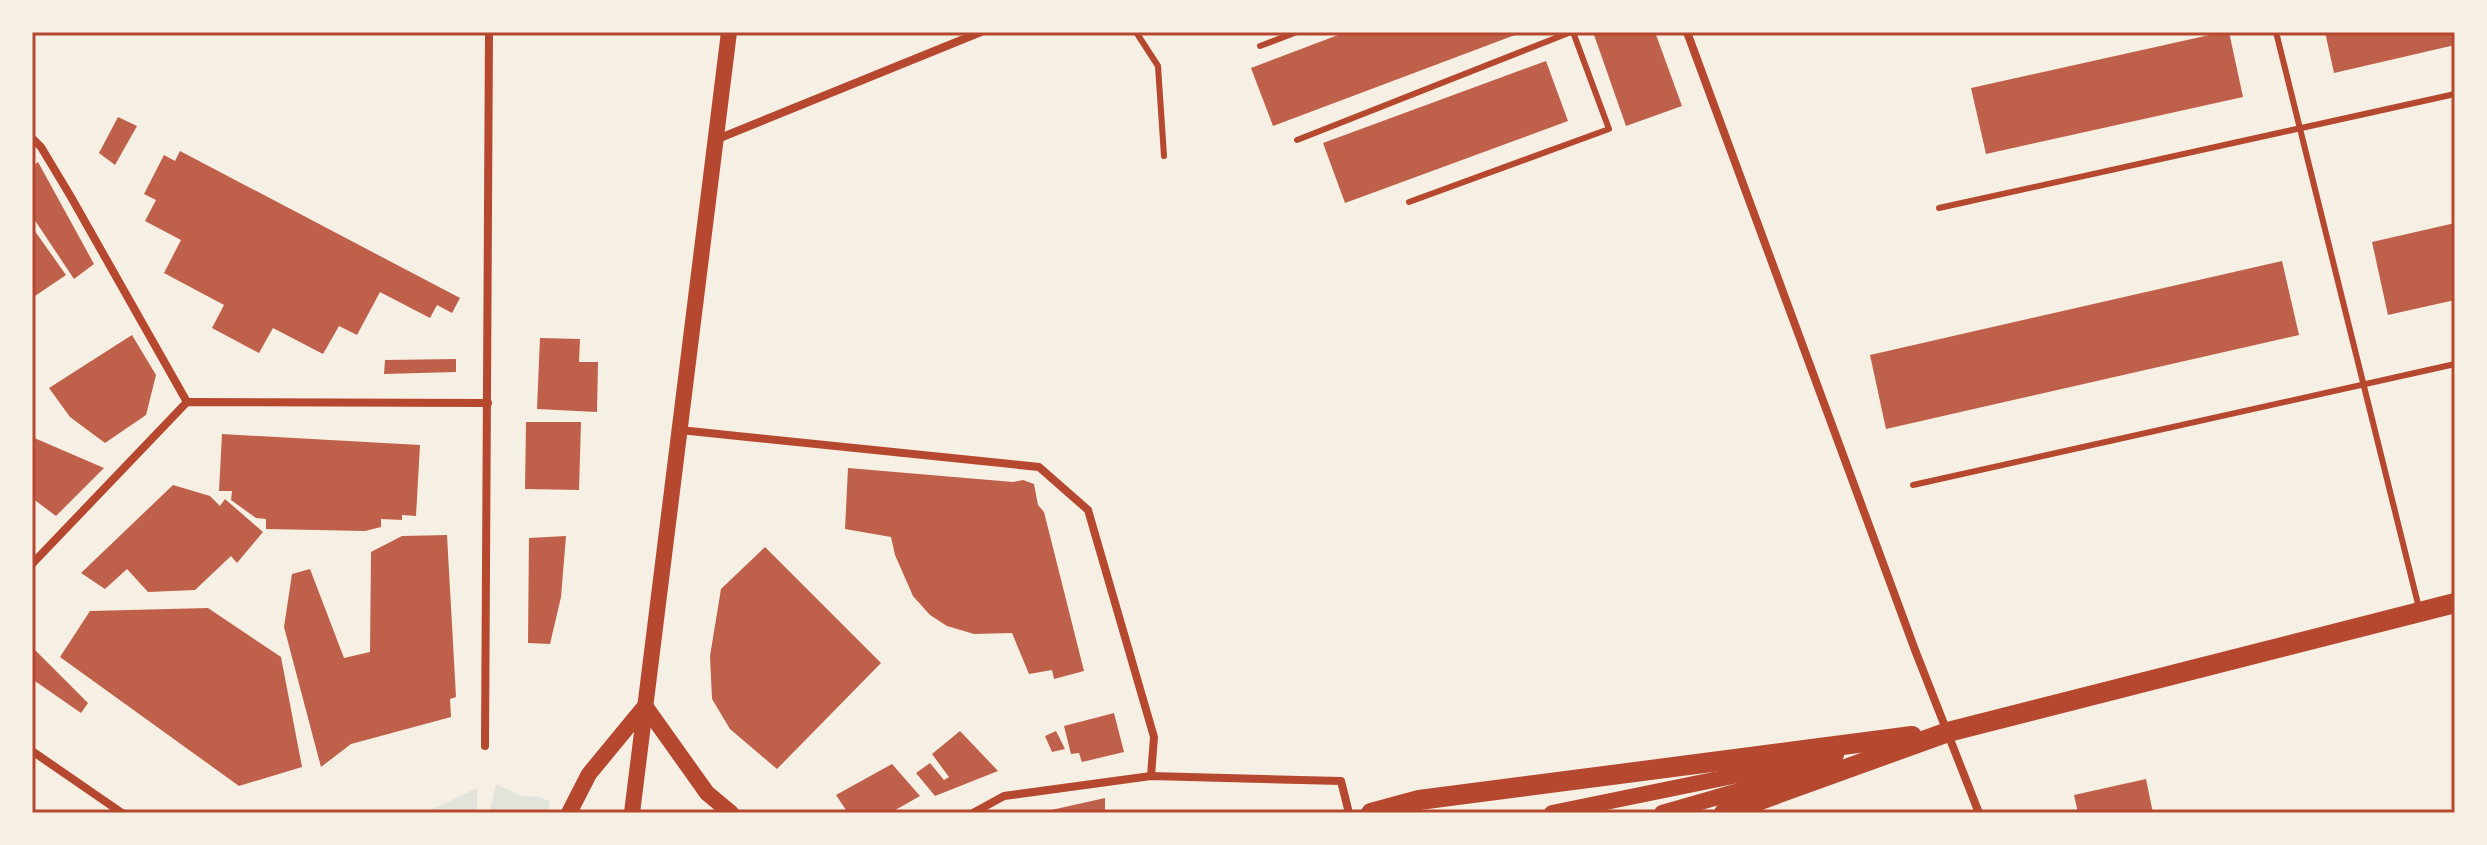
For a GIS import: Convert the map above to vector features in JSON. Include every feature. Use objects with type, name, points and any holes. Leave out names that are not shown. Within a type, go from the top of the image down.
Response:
[{"type":"main road","points":[[632,813],[729,32]]},
{"type":"main road","points":[[1662,813],[1948,732],[2455,603]]},
{"type":"main road","points":[[569,813],[589,774],[645,706]]},
{"type":"main road","points":[[645,706],[707,793],[731,813]]},
{"type":"main road","points":[[1371,813],[1419,800],[1948,732]]},
{"type":"main road","points":[[1552,813],[1948,732]]},
{"type":"main road","points":[[1724,813],[1948,732]]},
{"type":"street","points":[[485,746],[489,32]]},
{"type":"street","points":[[714,141],[981,32]]},
{"type":"street","points":[[1687,32],[1978,812]]},
{"type":"street","points":[[32,138],[41,147],[71,197],[187,402]]},
{"type":"street","points":[[32,564],[187,402],[488,403]]},
{"type":"street","points":[[680,430],[1039,467],[1088,510],[1154,737],[1151,776]]},
{"type":"street","points":[[32,751],[122,813]]},
{"type":"street","points":[[973,813],[1004,796],[1151,776],[1341,781],[1349,813]]},
{"type":"lane","points":[[1136,32],[1158,66],[1164,156]]},
{"type":"lane","points":[[1260,46],[1297,32]]},
{"type":"lane","points":[[1297,140],[1572,32],[1609,129],[1409,202]]},
{"type":"lane","points":[[2276,32],[2420,612]]},
{"type":"lane","points":[[1939,208],[2455,94]]},
{"type":"lane","points":[[1913,485],[2455,364]]},
{"type":"shaded area","points":[[496,784],[521,796],[541,797],[550,802],[548,813],[489,813]]},
{"type":"shaded area","points":[[477,788],[477,813],[424,813]]},
{"type":"building","points":[[1346,32],[1523,32],[1273,126],[1251,68]]},
{"type":"building","points":[[1593,32],[1655,32],[1682,106],[1626,126]]},
{"type":"building","points":[[2229,32],[2243,97],[1986,154],[1971,88]]},
{"type":"building","points":[[2325,32],[2455,32],[2455,45],[2334,73]]},
{"type":"building","points":[[1546,61],[1568,121],[1345,203],[1323,143]]},
{"type":"building","points":[[118,117],[137,126],[115,165],[99,153]]},
{"type":"building","points":[[180,151],[460,298],[452,313],[437,305],[430,318],[380,292],[357,335],[339,326],[323,354],[273,328],[259,353],[212,328],[224,305],[164,273],[181,240],[145,221],[156,200],[144,194],[164,155],[175,161]]},
{"type":"building","points":[[38,162],[94,264],[74,279],[32,216],[32,167]]},
{"type":"building","points":[[2455,223],[2455,300],[2388,315],[2372,242]]},
{"type":"building","points":[[32,227],[66,275],[32,298]]},
{"type":"building","points":[[2282,261],[2299,335],[1886,429],[1870,355]]},
{"type":"building","points":[[132,335],[156,375],[146,415],[105,443],[70,417],[49,388]]},
{"type":"building","points":[[540,338],[580,339],[579,362],[598,362],[597,412],[537,409]]},
{"type":"building","points":[[456,359],[456,372],[384,374],[385,360]]},
{"type":"building","points":[[526,422],[581,422],[579,490],[525,489]]},
{"type":"building","points":[[222,434],[420,445],[416,516],[402,515],[402,520],[381,519],[381,527],[365,531],[266,529],[266,519],[256,518],[231,500],[232,491],[219,491]]},
{"type":"building","points":[[32,437],[104,468],[56,516],[32,498]]},
{"type":"building","points":[[848,468],[1013,482],[1023,480],[1034,484],[1038,505],[1044,512],[1084,671],[1054,679],[1052,670],[1029,674],[1012,633],[974,634],[947,626],[930,615],[913,596],[895,555],[891,537],[845,529]]},
{"type":"building","points":[[173,485],[210,496],[220,506],[225,499],[263,532],[237,563],[231,556],[195,590],[148,592],[127,569],[105,589],[81,573]]},
{"type":"building","points":[[447,535],[456,697],[450,699],[451,717],[351,744],[321,767],[284,627],[292,574],[310,569],[344,658],[370,652],[371,552],[402,536]]},
{"type":"building","points":[[566,536],[561,597],[550,644],[528,643],[529,538]]},
{"type":"building","points":[[765,547],[881,663],[777,769],[730,729],[712,699],[710,656],[721,589]]},
{"type":"building","points":[[208,608],[281,657],[302,767],[239,786],[60,657],[90,611]]},
{"type":"building","points":[[32,647],[88,703],[81,713],[32,679]]},
{"type":"building","points":[[1114,713],[1124,752],[1082,762],[1079,753],[1071,754],[1064,726]]},
{"type":"building","points":[[960,731],[998,771],[935,796],[916,773],[930,763],[944,780],[949,777],[932,754]]},
{"type":"building","points":[[1056,731],[1065,749],[1052,752],[1045,736]]},
{"type":"building","points":[[892,764],[920,796],[890,813],[848,813],[836,795]]},
{"type":"building","points":[[2146,779],[2153,813],[2078,813],[2074,795]]},
{"type":"building","points":[[1105,798],[1105,810],[1097,813],[1038,813]]}]
